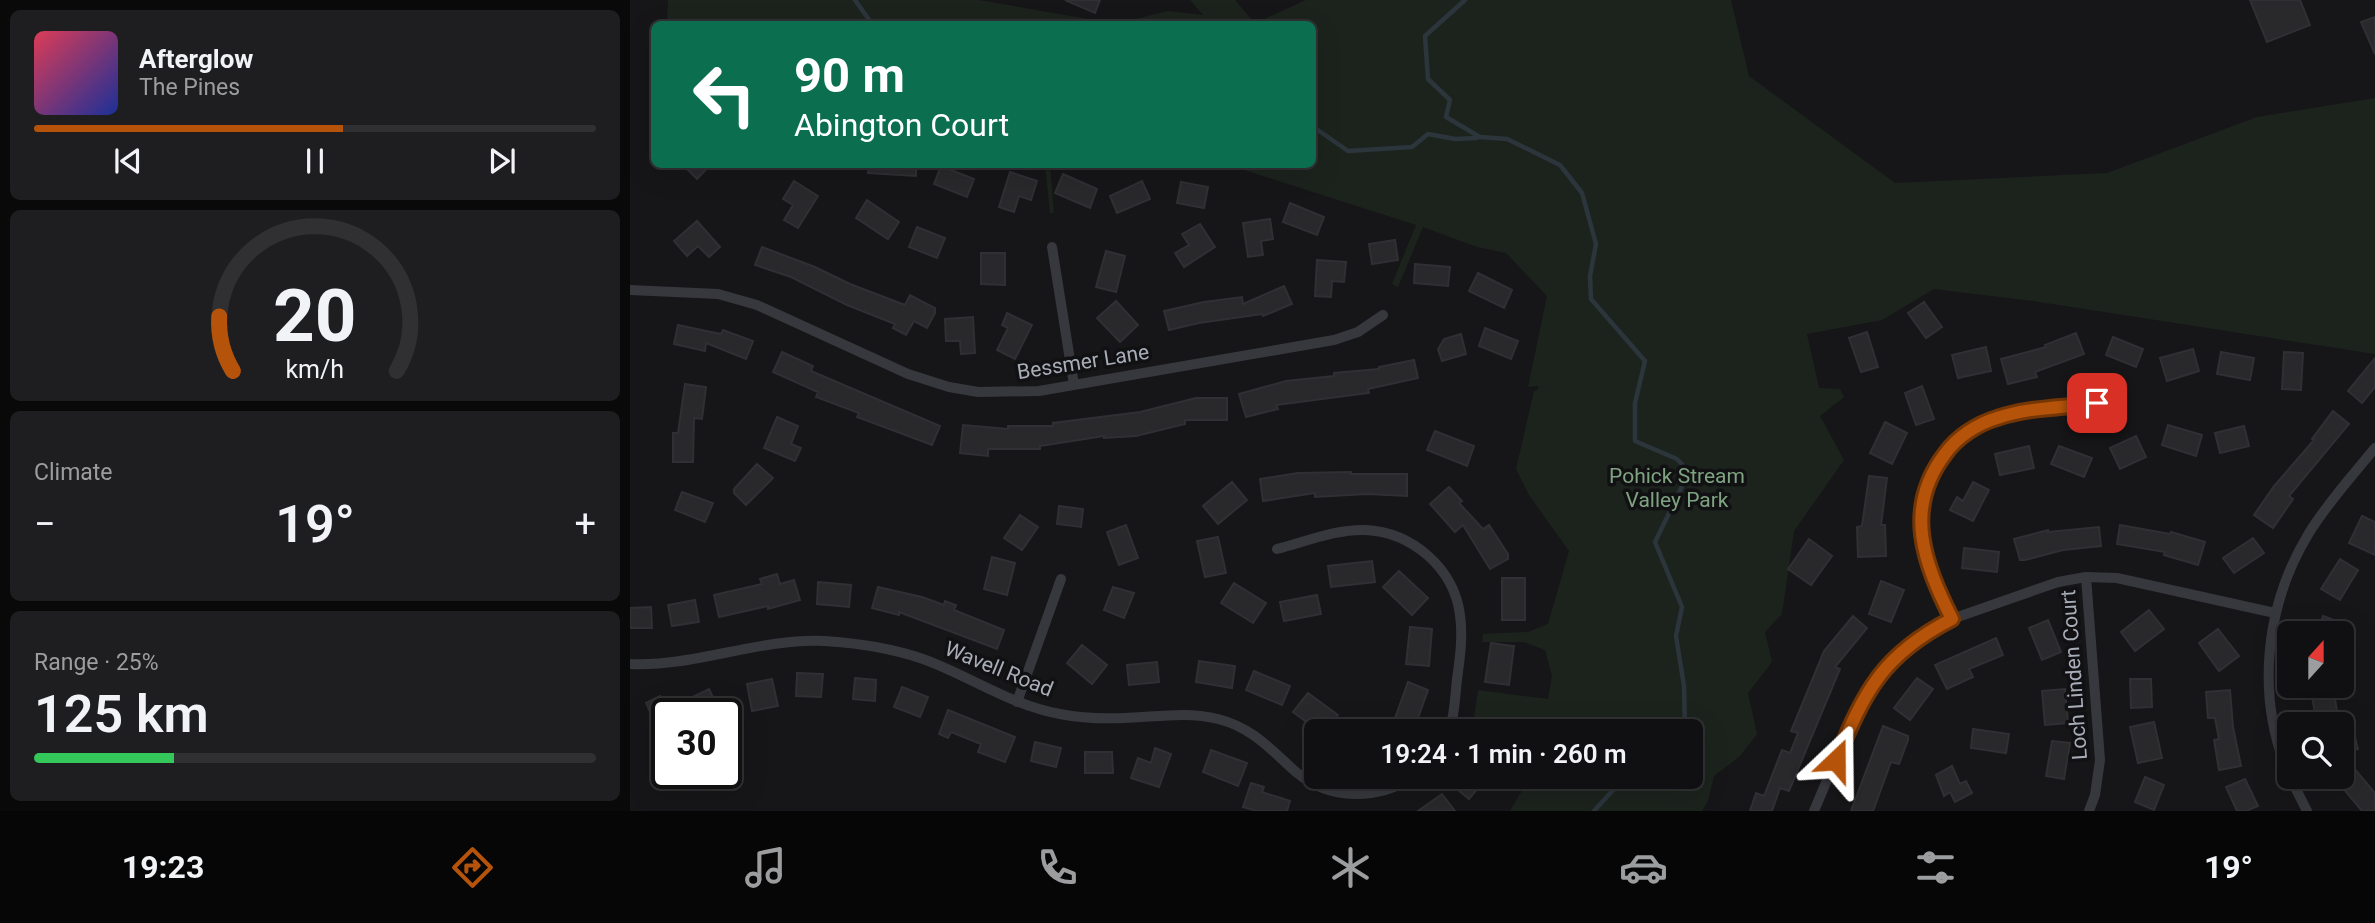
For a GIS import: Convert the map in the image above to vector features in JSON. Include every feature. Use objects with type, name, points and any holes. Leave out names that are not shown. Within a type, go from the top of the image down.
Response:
[{"type":"street","points":[[1052,247],[1074,385]]},
{"type":"street","name":"Bessmer Lane","points":[[630,290],[718,294],[744,301],[908,374],[949,387],[978,392],[1013,393],[1074,385],[1334,340],[1358,332],[1383,315]]},
{"type":"street","points":[[1952,619],[1928,563],[1920,529],[1926,487],[1937,464],[1959,439],[1986,421],[2011,414],[2097,403]]},
{"type":"street","points":[[2277,739],[2269,682],[2275,613],[2294,562],[2310,532],[2375,448]]},
{"type":"street","points":[[1277,549],[1346,531],[1363,530],[1402,538],[1436,563],[1454,592],[1461,616],[1458,675],[1451,719]]},
{"type":"street","points":[[1814,811],[1857,709],[1871,685],[1903,649],[1931,629],[1952,619],[2058,582],[2087,577],[2117,578],[2275,613]]},
{"type":"street","name":"Loch Linden Court","points":[[2087,577],[2100,760],[2095,795],[2089,811]]},
{"type":"street","points":[[1017,702],[1061,579]]},
{"type":"street","name":"Wavell Road","points":[[630,664],[672,661],[788,642],[858,644],[923,659],[1017,702],[1046,711],[1121,719],[1183,714],[1219,719],[1248,731],[1267,743],[1304,776]]},
{"type":"street","name":"Wavell Road","points":[[1330,789],[1357,795],[1390,789]]},
{"type":"street","points":[[2296,789],[2307,811]]},
{"type":"green space","points":[[668,0],[979,0],[1099,21],[667,21]]},
{"type":"green space","points":[[1190,0],[1235,0],[1253,21],[1128,21],[1168,11],[1203,15]]},
{"type":"green space","name":"Pohick Stream Valley Park","points":[[1306,0],[1731,0],[1749,76],[1895,183],[2107,173],[2257,117],[2375,98],[2375,354],[2033,301],[1934,289],[1882,320],[1807,334],[1819,388],[1840,389],[1844,397],[1820,416],[1844,460],[1794,531],[1782,614],[1765,632],[1772,662],[1748,693],[1757,734],[1740,756],[1714,776],[1708,801],[1702,811],[1510,811],[1523,789],[1703,789],[1703,719],[1474,719],[1478,690],[1548,699],[1552,676],[1545,650],[1523,642],[1482,642],[1483,634],[1528,632],[1548,624],[1569,551],[1529,495],[1516,469],[1534,391],[1539,386],[1528,387],[1547,296],[1506,253],[1477,247],[1423,227],[1398,287],[1392,284],[1416,225],[1238,168],[1316,168],[1316,21],[1260,21]]},
{"type":"green space","points":[[1045,168],[1050,168],[1054,213],[1050,213]]},
{"type":"building","points":[[1065,0],[1100,0],[1095,13]]},
{"type":"building","points":[[2250,0],[2300,0],[2310,25],[2267,42]]},
{"type":"building","points":[[2375,17],[2375,54],[2361,22]]},
{"type":"building","points":[[686,168],[707,168],[697,179]]},
{"type":"building","points":[[869,168],[916,168],[916,176],[868,173]]},
{"type":"building","points":[[940,168],[974,179],[967,197],[934,184]]},
{"type":"building","points":[[1010,172],[1037,181],[1031,200],[1019,196],[1014,212],[999,207]]},
{"type":"building","points":[[1063,174],[1097,189],[1090,208],[1055,193]]},
{"type":"building","points":[[794,181],[818,196],[798,228],[784,220],[793,205],[783,199]]},
{"type":"building","points":[[1142,181],[1150,199],[1117,213],[1110,196]]},
{"type":"building","points":[[1181,182],[1208,187],[1204,208],[1177,203]]},
{"type":"building","points":[[867,200],[899,222],[888,239],[856,218]]},
{"type":"building","points":[[1290,203],[1324,217],[1317,235],[1283,222]]},
{"type":"building","points":[[1270,219],[1273,239],[1261,241],[1263,255],[1248,257],[1243,223]]},
{"type":"building","points":[[697,221],[720,247],[709,257],[698,246],[687,256],[674,241]]},
{"type":"building","points":[[1200,224],[1215,247],[1184,267],[1175,253],[1189,245],[1182,234]]},
{"type":"building","points":[[917,227],[945,238],[937,258],[909,247]]},
{"type":"building","points":[[1395,240],[1398,260],[1372,264],[1369,244]]},
{"type":"building","points":[[762,247],[905,305],[910,295],[935,308],[935,313],[927,328],[914,321],[906,335],[893,328],[895,324],[847,305],[791,277],[755,265]]},
{"type":"building","points":[[1106,251],[1125,256],[1116,292],[1096,287]]},
{"type":"building","points":[[981,253],[1005,253],[1005,285],[981,284]]},
{"type":"building","points":[[1317,260],[1346,262],[1344,282],[1332,281],[1331,297],[1315,296]]},
{"type":"building","points":[[1415,264],[1450,267],[1448,286],[1414,283]]},
{"type":"building","points":[[1478,273],[1512,290],[1504,308],[1469,291]]},
{"type":"building","points":[[1284,286],[1292,304],[1263,316],[1199,323],[1169,330],[1164,311],[1242,297],[1243,304]]},
{"type":"building","points":[[1116,301],[1138,325],[1120,342],[1097,318]]},
{"type":"building","points":[[1924,302],[1942,327],[1926,338],[1908,313]]},
{"type":"building","points":[[1007,313],[1032,325],[1015,359],[997,350],[1008,328],[1002,325]]},
{"type":"building","points":[[973,317],[975,353],[961,354],[960,341],[946,341],[945,319]]},
{"type":"building","points":[[678,325],[721,334],[723,330],[753,341],[746,359],[706,343],[705,351],[674,344]]},
{"type":"building","points":[[1485,328],[1518,341],[1511,359],[1479,346]]},
{"type":"building","points":[[1867,332],[1878,367],[1861,372],[1849,338]]},
{"type":"building","points":[[2076,333],[2084,354],[2035,372],[2037,377],[2008,384],[2001,359],[2046,347],[2045,345]]},
{"type":"building","points":[[1461,334],[1466,354],[1442,361],[1438,349],[1444,339]]},
{"type":"building","points":[[2113,337],[2143,349],[2136,367],[2106,355]]},
{"type":"building","points":[[1986,347],[1991,371],[1958,378],[1952,355]]},
{"type":"building","points":[[2193,349],[2199,371],[2167,381],[2160,358]]},
{"type":"building","points":[[782,352],[813,366],[811,371],[940,426],[932,445],[857,417],[859,413],[816,397],[818,392],[773,372]]},
{"type":"building","points":[[2221,352],[2254,358],[2250,380],[2217,374]]},
{"type":"building","points":[[2284,352],[2303,353],[2301,390],[2282,389]]},
{"type":"building","points":[[2375,358],[2375,387],[2362,403],[2348,391]]},
{"type":"building","points":[[1414,360],[1418,378],[1368,389],[1369,393],[1276,405],[1278,409],[1246,417],[1239,394],[1286,381],[1379,369]]},
{"type":"building","points":[[685,384],[706,387],[702,419],[694,418],[693,462],[673,462],[673,433],[678,433]]},
{"type":"building","points":[[1922,386],[1934,419],[1916,425],[1905,393]]},
{"type":"building","points":[[1196,398],[1227,398],[1227,420],[1185,420],[1185,424],[1136,436],[1104,436],[1040,446],[1040,449],[988,449],[988,456],[960,453],[963,425],[1008,429],[1008,426],[1053,426],[1053,423],[1140,412]]},
{"type":"building","points":[[2333,411],[2349,424],[2289,496],[2293,499],[2273,528],[2254,515],[2274,486],[2314,440],[2312,439]]},
{"type":"building","points":[[777,417],[798,426],[791,444],[801,448],[795,461],[764,448]]},
{"type":"building","points":[[1885,422],[1907,433],[1892,464],[1870,453]]},
{"type":"building","points":[[2168,425],[2202,435],[2196,456],[2162,445]]},
{"type":"building","points":[[2244,426],[2249,446],[2220,453],[2215,433]]},
{"type":"building","points":[[1435,431],[1474,446],[1467,466],[1427,450]]},
{"type":"building","points":[[2136,436],[2146,457],[2120,469],[2110,448]]},
{"type":"building","points":[[2029,446],[2034,468],[2000,475],[1995,454]]},
{"type":"building","points":[[2059,446],[2092,458],[2084,477],[2051,464]]},
{"type":"building","points":[[757,464],[773,478],[746,505],[734,493],[734,489]]},
{"type":"building","points":[[1298,473],[1407,474],[1407,496],[1367,494],[1315,497],[1315,493],[1263,501],[1260,479]]},
{"type":"building","points":[[1869,476],[1887,478],[1881,525],[1885,525],[1886,556],[1858,557],[1857,527],[1862,526]]},
{"type":"building","points":[[1232,482],[1247,500],[1218,524],[1203,506]]},
{"type":"building","points":[[1973,482],[1989,490],[1973,521],[1950,510],[1957,497],[1963,501]]},
{"type":"building","points":[[1449,487],[1462,501],[1459,503],[1483,529],[1489,525],[1508,554],[1508,559],[1490,569],[1463,525],[1455,532],[1430,504]]},
{"type":"building","points":[[682,492],[713,503],[705,522],[675,510]]},
{"type":"building","points":[[1059,506],[1083,509],[1081,527],[1057,524]]},
{"type":"building","points":[[1020,515],[1038,527],[1022,550],[1004,538]]},
{"type":"building","points":[[2362,516],[2375,522],[2375,555],[2349,543]]},
{"type":"building","points":[[1126,525],[1138,558],[1119,565],[1107,532]]},
{"type":"building","points":[[2120,525],[2170,534],[2171,532],[2205,542],[2198,565],[2164,555],[2165,552],[2117,544]]},
{"type":"building","points":[[2099,527],[2101,546],[2063,550],[2025,560],[2020,560],[2014,539],[2048,530]]},
{"type":"building","points":[[1218,537],[1226,573],[1205,577],[1197,541]]},
{"type":"building","points":[[2253,538],[2264,553],[2234,573],[2223,558]]},
{"type":"building","points":[[1809,539],[1832,556],[1811,585],[1788,569]]},
{"type":"building","points":[[1964,548],[1999,552],[1997,572],[1962,568]]},
{"type":"building","points":[[992,557],[1015,563],[1007,595],[984,589]]},
{"type":"building","points":[[2340,559],[2358,570],[2340,600],[2321,589]]},
{"type":"building","points":[[1372,561],[1375,582],[1331,587],[1328,566]]},
{"type":"building","points":[[1399,571],[1428,598],[1412,615],[1383,587]]},
{"type":"building","points":[[777,574],[780,584],[794,580],[800,600],[768,609],[768,606],[719,617],[714,595],[762,584],[760,579]]},
{"type":"building","points":[[1502,578],[1525,578],[1525,620],[1502,620]]},
{"type":"building","points":[[1881,581],[1904,590],[1891,622],[1869,614]]},
{"type":"building","points":[[818,582],[851,585],[849,607],[817,604]]},
{"type":"building","points":[[1234,583],[1266,603],[1253,623],[1221,603]]},
{"type":"building","points":[[878,587],[944,605],[945,601],[956,605],[954,610],[1004,630],[997,649],[899,612],[899,615],[872,608]]},
{"type":"building","points":[[1113,587],[1134,593],[1124,618],[1104,610]]},
{"type":"building","points":[[1317,595],[1321,614],[1284,621],[1280,602]]},
{"type":"building","points":[[695,600],[699,622],[672,626],[668,605]]},
{"type":"building","points":[[651,607],[652,628],[630,628],[630,608]]},
{"type":"building","points":[[2149,610],[2164,629],[2135,651],[2121,632]]},
{"type":"building","points":[[1853,616],[1867,628],[1835,667],[1840,669],[1789,791],[1780,788],[1772,811],[1750,811],[1756,793],[1764,796],[1782,750],[1790,753],[1798,733],[1791,731],[1824,651]]},
{"type":"building","points":[[2323,616],[2337,621],[2321,621]]},
{"type":"building","points":[[2048,620],[2061,652],[2042,660],[2029,628]]},
{"type":"building","points":[[1410,627],[1432,629],[1429,666],[1406,664]]},
{"type":"building","points":[[2218,629],[2239,656],[2219,671],[2199,643]]},
{"type":"building","points":[[1996,638],[2003,655],[1969,669],[1973,677],[1947,689],[1935,665]]},
{"type":"building","points":[[1491,643],[1514,646],[1509,685],[1485,682]]},
{"type":"building","points":[[1082,645],[1107,665],[1092,684],[1067,663]]},
{"type":"building","points":[[1199,661],[1235,666],[1232,688],[1196,682]]},
{"type":"building","points":[[1157,662],[1159,682],[1129,685],[1127,665]]},
{"type":"building","points":[[1254,671],[1290,686],[1282,705],[1246,690]]},
{"type":"building","points":[[797,673],[823,674],[821,697],[796,696]]},
{"type":"building","points":[[855,678],[876,680],[875,701],[853,699]]},
{"type":"building","points":[[1917,678],[1933,689],[1910,720],[1894,708]]},
{"type":"building","points":[[772,679],[778,706],[752,711],[747,684]]},
{"type":"building","points":[[2130,679],[2151,679],[2152,707],[2131,708]]},
{"type":"building","points":[[1408,682],[1428,690],[1418,719],[1395,719]]},
{"type":"building","points":[[902,687],[928,697],[920,717],[894,707]]},
{"type":"building","points":[[709,689],[713,698],[691,698]]},
{"type":"building","points":[[2065,689],[2068,723],[2045,725],[2042,691]]},
{"type":"building","points":[[2230,690],[2233,727],[2241,766],[2219,770],[2214,740],[2219,739],[2215,718],[2208,718],[2206,692]]},
{"type":"building","points":[[1308,693],[1338,715],[1335,719],[1304,720],[1293,712]]},
{"type":"building","points":[[2312,698],[2335,698],[2337,712],[2315,712]]},
{"type":"building","points":[[651,700],[651,714],[646,703]]},
{"type":"building","points":[[948,710],[1015,737],[1005,762],[978,752],[981,744],[951,732],[948,738],[939,734]]},
{"type":"building","points":[[2154,722],[2162,758],[2138,763],[2130,727]]},
{"type":"building","points":[[1883,726],[1908,736],[1899,764],[1891,762],[1873,811],[1851,811]]},
{"type":"building","points":[[1973,729],[2009,734],[2006,753],[1971,748]]},
{"type":"building","points":[[2354,733],[2358,749],[2354,750]]},
{"type":"building","points":[[2052,741],[2070,743],[2064,779],[2046,776]]},
{"type":"building","points":[[1035,742],[1061,748],[1056,767],[1031,761]]},
{"type":"building","points":[[1155,748],[1171,754],[1159,787],[1131,778],[1138,758],[1151,763]]},
{"type":"building","points":[[1211,750],[1247,763],[1238,786],[1203,772]]},
{"type":"building","points":[[1085,752],[1112,752],[1113,773],[1085,773]]},
{"type":"building","points":[[1952,766],[1960,784],[1966,781],[1972,793],[1955,802],[1950,792],[1944,796],[1936,775]]},
{"type":"building","points":[[2354,768],[2375,793],[2375,811],[2362,811],[2344,789],[2354,789]]},
{"type":"building","points":[[2145,777],[2164,785],[2154,810],[2135,802]]},
{"type":"building","points":[[2245,779],[2258,806],[2237,811],[2226,787]]},
{"type":"building","points":[[1251,783],[1264,787],[1262,792],[1290,801],[1287,811],[1257,811],[1243,807]]},
{"type":"building","points":[[1457,789],[1477,789],[1469,799]]},
{"type":"building","points":[[1442,794],[1455,811],[1418,811]]},
{"type":"waterway","points":[[855,0],[870,21]]},
{"type":"waterway","points":[[1465,0],[1425,36],[1428,79],[1450,100],[1446,117],[1480,137],[1507,139],[1560,165],[1582,193],[1596,244],[1590,276],[1591,299],[1645,361],[1635,403],[1635,441],[1677,459],[1689,472],[1655,542],[1682,607],[1676,636],[1684,686],[1685,719]]},
{"type":"waterway","points":[[1316,129],[1348,151],[1412,147],[1428,134],[1455,139],[1477,138]]},
{"type":"waterway","points":[[1594,811],[1615,789]]},
{"type":"route","points":[[1836,760],[1857,709],[1885,667],[1911,643],[1952,619],[1928,563],[1920,529],[1926,487],[1937,464],[1959,439],[1986,421],[2011,414],[2097,403]]}]
